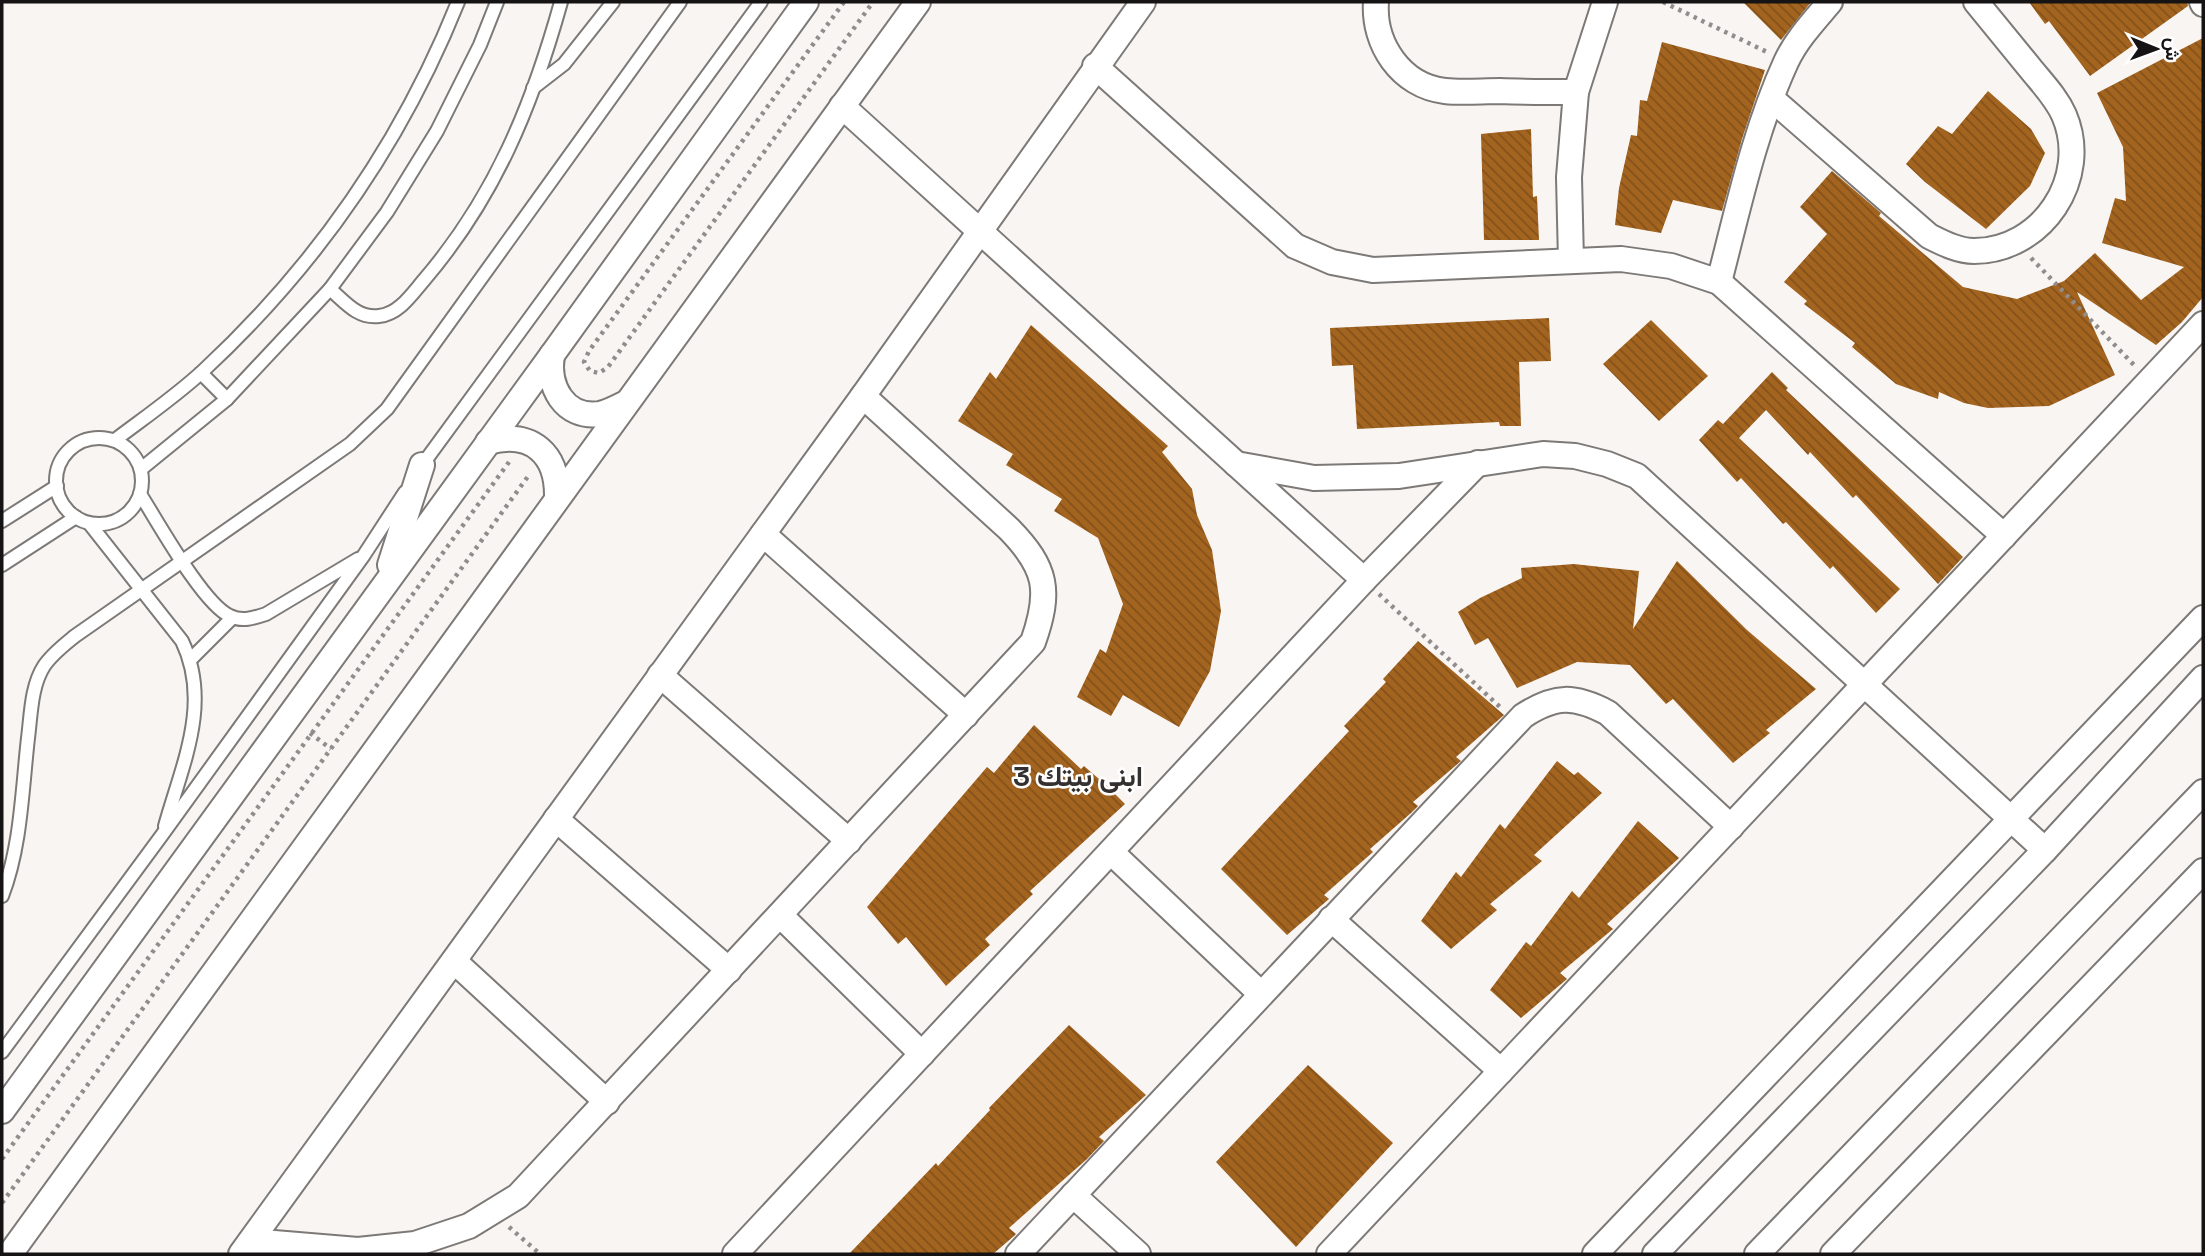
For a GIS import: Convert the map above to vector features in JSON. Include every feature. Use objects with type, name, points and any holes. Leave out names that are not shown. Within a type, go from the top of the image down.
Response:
[{"type":"street","points":[[2,1111],[806,2]]},
{"type":"street","points":[[10,1254],[918,2]]},
{"type":"street","points":[[246,1247],[863,396],[1143,2]]},
{"type":"street","points":[[1376,2],[1375,19],[1382,44],[1397,67],[1418,83],[1443,91],[1576,92]]},
{"type":"street","points":[[1571,261],[1569,177],[1576,92],[1605,2]]},
{"type":"street","points":[[1720,282],[1745,178],[1786,61],[1800,38],[1830,2]]},
{"type":"street","points":[[1772,99],[1929,236],[1949,246],[1972,251],[1995,250],[2016,242],[2037,229],[2054,211],[2066,189],[2071,165],[2071,140],[2064,116],[2052,95],[1976,2]]},
{"type":"street","points":[[1095,66],[1295,246],[1332,262],[1373,270],[1621,259],[1671,266],[1720,282],[2004,536]]},
{"type":"street","points":[[842,106],[1364,580]]},
{"type":"street","points":[[1329,1254],[2203,324]]},
{"type":"street","points":[[552,355],[552,384],[570,407],[584,413],[599,414],[626,402]]},
{"type":"street","points":[[246,1247],[358,1250],[415,1244],[469,1226],[518,1196],[1033,642],[1044,612],[1043,580],[1031,551],[863,396]]},
{"type":"street","points":[[488,442],[519,438],[539,449],[554,466],[558,498]]},
{"type":"street","points":[[1236,464],[1314,478],[1399,476],[1543,454],[1575,456],[1607,464],[1637,476],[2045,850]]},
{"type":"street","points":[[735,1254],[1364,580],[1478,463]]},
{"type":"street","points":[[383,586],[422,465]]},
{"type":"street","points":[[763,534],[966,715]]},
{"type":"street","points":[[1595,1254],[2203,618]]},
{"type":"street","points":[[660,676],[849,841]]},
{"type":"street","points":[[1655,1254],[2045,850],[2203,678]]},
{"type":"street","points":[[1018,1254],[1517,723],[1542,704],[1565,699],[1588,702],[1608,713],[1731,827]]},
{"type":"street","points":[[1757,1254],[2203,792]]},
{"type":"street","points":[[556,820],[729,970]]},
{"type":"street","points":[[1111,852],[1261,994]]},
{"type":"street","points":[[1833,1254],[2203,871]]},
{"type":"street","points":[[780,915],[922,1054]]},
{"type":"street","points":[[1331,919],[1502,1071]]},
{"type":"street","points":[[454,961],[607,1102]]},
{"type":"street","points":[[1073,1195],[1138,1254]]},
{"type":"lane","points":[[115,440],[201,373],[272,303],[335,225],[391,141],[438,52],[458,2]]},
{"type":"lane","points":[[141,469],[227,399],[330,289],[387,212],[437,131],[480,45],[497,2]]},
{"type":"lane","points":[[330,289],[359,314],[380,316],[398,308],[443,258],[472,218],[499,172],[533,88],[561,2]]},
{"type":"lane","points":[[533,88],[564,64],[613,2]]},
{"type":"lane","points":[[2,896],[16,849],[32,710],[36,687],[44,667],[57,651],[75,636],[350,444],[387,409],[680,2]]},
{"type":"lane","points":[[2,1052],[364,555],[422,465],[761,2]]},
{"type":"lane","points":[[201,373],[227,399]]},
{"type":"lane","points":[[90,439],[115,440],[135,457],[141,469],[140,494],[134,506],[125,515],[102,524],[89,523],[76,517],[63,504],[57,486],[57,474],[68,451],[78,443],[90,439]]},
{"type":"lane","points":[[2,521],[57,486]]},
{"type":"lane","points":[[140,494],[216,609],[232,618],[250,620],[267,614],[364,555]]},
{"type":"lane","points":[[2,565],[76,517]]},
{"type":"lane","points":[[89,523],[183,641],[191,659],[196,684],[195,717],[162,835]]},
{"type":"lane","points":[[191,659],[232,618]]},
{"type":"path","points":[[844,2],[589,351],[584,362],[590,370],[599,373],[608,367],[873,2]]},
{"type":"path","points":[[1663,2],[1786,61]]},
{"type":"path","points":[[2016,242],[2149,381]]},
{"type":"path","points":[[2,1159],[516,454]]},
{"type":"path","points":[[2,1203],[533,469]]},
{"type":"path","points":[[1364,580],[1517,723]]},
{"type":"path","points":[[310,733],[331,749]]},
{"type":"path","points":[[491,1212],[540,1254]]},
{"type":"building","points":[[1743,2],[1811,2],[1781,40]]},
{"type":"building","points":[[2029,2],[2187,2],[2188,6],[2090,76],[2049,21],[2045,24]]},
{"type":"building","points":[[2203,38],[2203,297],[2182,322],[2156,345],[2077,292],[2115,375],[2049,406],[1988,408],[1964,403],[1939,392],[1938,399],[1896,384],[1852,347],[1855,343],[1804,304],[1807,301],[1784,282],[1827,234],[1800,207],[1832,171],[1881,213],[1879,216],[1963,287],[2017,299],[2064,281],[2095,253],[2141,300],[2184,267],[2102,243],[2115,198],[2126,201],[2123,147],[2097,93]]},
{"type":"building","points":[[1662,42],[1765,70],[1722,211],[1673,200],[1661,233],[1615,225],[1619,188],[1631,135],[1637,136],[1640,100],[1647,101]]},
{"type":"building","points":[[1988,91],[2031,129],[2045,153],[2030,186],[1986,229],[1906,164],[1938,126],[1952,134]]},
{"type":"building","points":[[1531,129],[1533,197],[1537,196],[1539,240],[1484,240],[1481,134]]},
{"type":"building","points":[[1549,318],[1551,361],[1519,362],[1521,426],[1500,426],[1499,422],[1357,429],[1353,365],[1332,366],[1330,328]]},
{"type":"building","points":[[1651,320],[1708,376],[1659,421],[1603,364]]},
{"type":"building","points":[[1031,325],[1168,446],[1162,452],[1192,489],[1197,515],[1212,550],[1221,611],[1210,671],[1179,727],[1123,695],[1111,716],[1077,697],[1100,649],[1106,653],[1123,604],[1098,538],[1054,511],[1062,499],[1006,465],[1013,454],[958,421],[990,372],[996,379]]},
{"type":"building","points":[[1772,372],[1788,388],[1786,390],[1963,557],[1938,584],[1856,495],[1853,498],[1766,410],[1739,438],[1900,589],[1876,613],[1833,566],[1830,569],[1786,522],[1783,524],[1741,478],[1737,482],[1699,440],[1718,420],[1723,424]]},
{"type":"building","points":[[1677,561],[1747,630],[1816,689],[1766,730],[1770,733],[1733,763],[1673,699],[1666,704],[1630,665],[1577,662],[1517,688],[1488,638],[1475,645],[1458,612],[1522,578],[1521,568],[1574,564],[1639,571],[1633,629]]},
{"type":"building","points":[[1418,641],[1504,715],[1456,757],[1461,761],[1413,802],[1418,806],[1370,849],[1373,852],[1324,895],[1329,899],[1287,935],[1221,869],[1349,731],[1344,726],[1386,682],[1383,679]]},
{"type":"building","points":[[1034,725],[1081,769],[1084,766],[1125,804],[1030,891],[1033,894],[985,939],[990,945],[946,986],[906,937],[898,944],[867,907],[987,767],[994,773]]},
{"type":"building","points":[[1557,761],[1574,775],[1578,772],[1602,793],[1534,855],[1542,861],[1490,904],[1497,910],[1451,949],[1421,921],[1456,872],[1461,877],[1500,824],[1505,829]]},
{"type":"building","points":[[1638,821],[1679,858],[1607,924],[1613,929],[1560,973],[1567,979],[1521,1018],[1490,990],[1526,942],[1531,946],[1572,891],[1579,898]]},
{"type":"building","points":[[1069,1025],[1146,1095],[1099,1137],[1104,1141],[1087,1159],[1009,1228],[1016,1234],[993,1254],[849,1254],[936,1163],[938,1166],[989,1108]]},
{"type":"building","points":[[1308,1065],[1393,1143],[1296,1247],[1216,1162]]},
{"type":"district","name":"ابنى بيتك 3","points":[[1078,776]]}]
